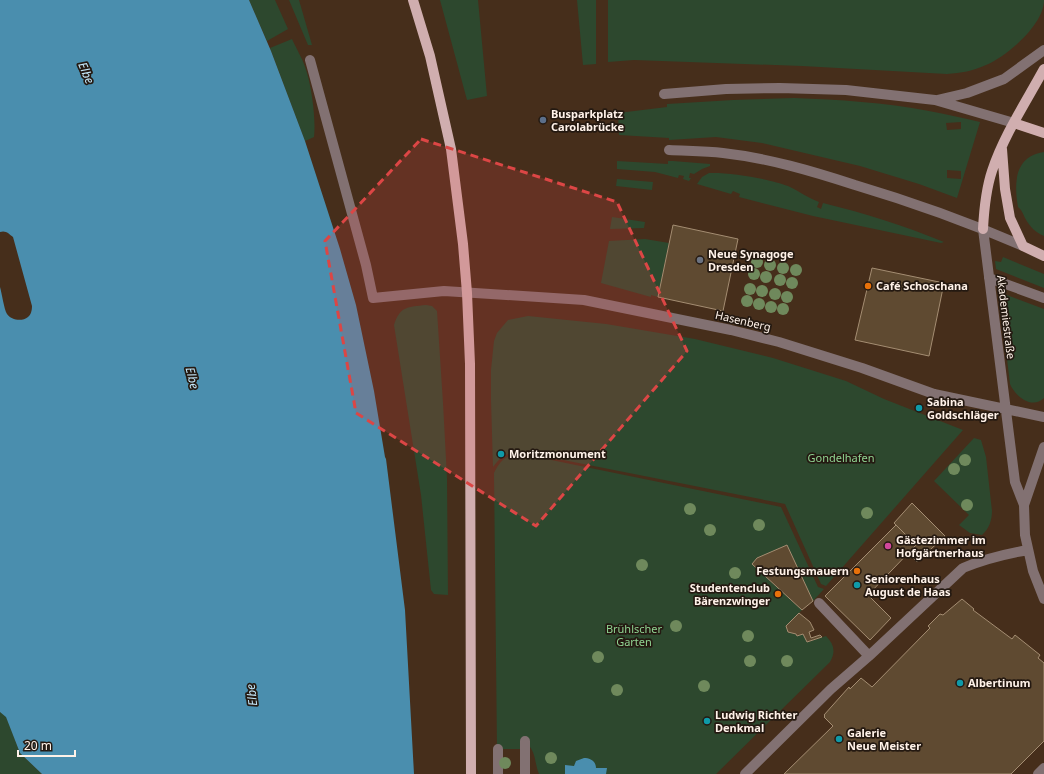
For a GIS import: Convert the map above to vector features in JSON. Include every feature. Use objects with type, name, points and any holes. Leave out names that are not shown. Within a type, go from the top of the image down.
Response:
[{"type":"main road","points":[[413,0],[430,56],[451,149],[463,244],[467,293],[470,404],[471,774]]},
{"type":"main road","points":[[983,229],[984,214],[992,172],[1014,123],[1044,69]]},
{"type":"main road","points":[[1014,123],[1044,133]]},
{"type":"main road","points":[[1002,147],[1005,189],[1010,218],[1023,246],[1044,256]]},
{"type":"street","points":[[935,100],[967,93],[1004,79],[1044,50]]},
{"type":"street","name":"Hasenberg","points":[[310,60],[366,265],[373,298],[444,291],[584,300],[731,330],[779,342],[862,368],[934,394],[1006,408]]},
{"type":"street","points":[[664,94],[780,88],[846,90],[935,100],[1014,123]]},
{"type":"street","points":[[669,150],[722,152],[824,175],[909,201],[1023,246]]},
{"type":"street","name":"Akademiestraße","points":[[983,229],[1015,482],[1024,505],[1025,535],[1033,571],[1044,599]]},
{"type":"street","points":[[989,278],[1044,298]]},
{"type":"street","points":[[1006,408],[1044,417]]},
{"type":"street","name":"Akademiestraße","points":[[1024,505],[1044,447]]},
{"type":"street","points":[[745,774],[832,689],[963,568],[998,555],[1028,550]]},
{"type":"street","points":[[819,603],[869,656]]},
{"type":"street","points":[[525,741],[525,774]]},
{"type":"street","points":[[498,750],[498,774]]},
{"type":"street","points":[[1038,774],[1044,768]]},
{"type":"highlighted area","points":[[421,139],[617,202],[687,351],[536,526],[356,413],[325,241]]},
{"type":"green space","points":[[249,0],[275,0],[288,29],[267,41]]},
{"type":"green space","points":[[289,0],[299,0],[312,45],[308,45]]},
{"type":"green space","points":[[440,0],[478,0],[487,96],[467,100]]},
{"type":"green space","points":[[577,0],[596,0],[596,64],[583,65]]},
{"type":"green space","points":[[608,0],[1044,0],[1038,19],[1031,29],[1004,55],[995,61],[976,69],[947,74],[802,66],[634,60],[608,62]]},
{"type":"green space","points":[[292,39],[306,69],[313,105],[314,137],[305,141],[270,48]]},
{"type":"green space","points":[[794,98],[862,102],[895,105],[942,113],[980,122],[957,198],[919,184],[860,166],[762,143],[716,137],[669,140],[669,138],[619,135],[618,113],[667,107],[667,104]],"holes":[[[961,122],[961,129],[947,130],[946,123]],[[947,170],[961,171],[961,179],[947,178]]]},
{"type":"green space","points":[[1044,152],[1044,236],[1031,227],[1018,207],[1016,189],[1018,172],[1022,165],[1027,159]]},
{"type":"green space","points":[[617,161],[668,164],[668,161],[673,161],[710,164],[710,166],[694,174],[690,173],[689,178],[691,178],[689,181],[683,179],[684,176],[679,175],[678,178],[655,172],[617,169]]},
{"type":"green space","points":[[709,173],[738,175],[780,183],[819,202],[817,207],[821,209],[823,203],[838,207],[899,225],[944,242],[941,243],[813,216],[739,197],[740,194],[733,191],[731,194],[697,184],[702,177]]},
{"type":"green space","points":[[617,179],[653,182],[652,190],[616,186]]},
{"type":"green space","points":[[612,217],[645,222],[644,228],[610,229]]},
{"type":"green space","points":[[645,239],[669,243],[658,297],[651,295],[651,297],[601,283],[609,241]]},
{"type":"green space","points":[[1003,257],[1044,274],[1044,288],[996,269],[995,261],[1001,262]]},
{"type":"green space","points":[[999,292],[1044,309],[1044,398],[1034,403],[1020,397],[1012,389],[1010,384]]},
{"type":"green space","points":[[414,306],[432,306],[437,311],[447,478],[448,595],[434,594],[431,590],[421,495],[394,325],[396,319],[402,311]]},
{"type":"green space","name":"Gondelhafen","points":[[528,316],[606,324],[695,339],[773,358],[846,381],[884,399],[963,430],[826,586],[821,584],[785,504],[518,451],[504,456],[498,460],[493,467],[491,370],[494,341],[497,333],[508,320]]},
{"type":"green space","points":[[974,438],[981,440],[986,457],[992,511],[990,524],[982,535],[970,533],[959,525],[969,515],[934,481]]},
{"type":"green space","name":"Brühlscher Garten","points":[[517,453],[781,507],[818,587],[824,589],[813,601],[787,546],[752,564],[802,610],[786,626],[788,632],[796,634],[797,636],[803,634],[808,642],[826,636],[831,642],[833,655],[830,662],[716,774],[539,774],[530,747],[522,749],[497,749],[494,473],[503,460]]},
{"type":"green space","points":[[0,712],[6,716],[20,753],[42,774],[0,774]]},
{"type":"water","name":"Elbe","points":[[0,0],[249,0],[271,51],[305,141],[340,249],[356,305],[374,391],[386,459],[405,610],[414,774],[42,774],[20,753],[6,717],[0,712],[0,287],[6,312],[11,318],[17,320],[26,319],[31,314],[32,306],[13,237],[6,232],[0,232]]},
{"type":"water","points":[[584,758],[592,760],[595,763],[596,768],[607,768],[606,774],[565,774],[565,765],[574,766],[576,761]]},
{"type":"building","name":"Neue Synagoge Dresden","points":[[673,225],[738,239],[723,311],[658,297]]},
{"type":"building","points":[[872,268],[944,283],[929,356],[855,340]]},
{"type":"building","points":[[912,503],[945,536],[917,562],[908,553],[916,545],[894,523]]},
{"type":"building","name":"Seniorenhaus August de Haas","points":[[896,525],[916,545],[868,595],[891,618],[870,640],[825,596]]},
{"type":"building","points":[[787,545],[813,601],[802,610],[752,564],[757,558]]},
{"type":"building","name":"Albertinum","points":[[962,599],[974,609],[973,610],[1012,639],[1015,635],[1040,655],[1038,658],[1044,663],[1044,741],[1011,774],[784,774],[833,726],[824,717],[824,715],[849,687],[850,689],[861,678],[872,687],[930,628],[928,626],[940,614],[943,615]]},
{"type":"building","points":[[799,613],[810,622],[814,630],[809,632],[811,638],[820,635],[822,637],[807,642],[803,634],[797,636],[796,634],[788,632],[786,626]]},
{"type":"place","name":"Busparkplatz Carolabrücke","points":[[543,120]]},
{"type":"place","name":"Neue Synagoge Dresden","points":[[700,260]]},
{"type":"place","name":"Café Schoschana","points":[[868,286]]},
{"type":"place","name":"Sabina Goldschläger","points":[[919,408]]},
{"type":"place","name":"Moritzmonument","points":[[501,454]]},
{"type":"place","name":"Gästezimmer im Hofgärtnerhaus","points":[[888,546]]},
{"type":"place","name":"Festungsmauern","points":[[857,571]]},
{"type":"place","name":"Seniorenhaus August de Haas","points":[[857,585]]},
{"type":"place","name":"Studentenclub Bärenzwinger","points":[[778,594]]},
{"type":"place","name":"Albertinum","points":[[960,683]]},
{"type":"place","name":"Ludwig Richter Denkmal","points":[[707,721]]},
{"type":"place","name":"Galerie Neue Meister","points":[[839,739]]}]
